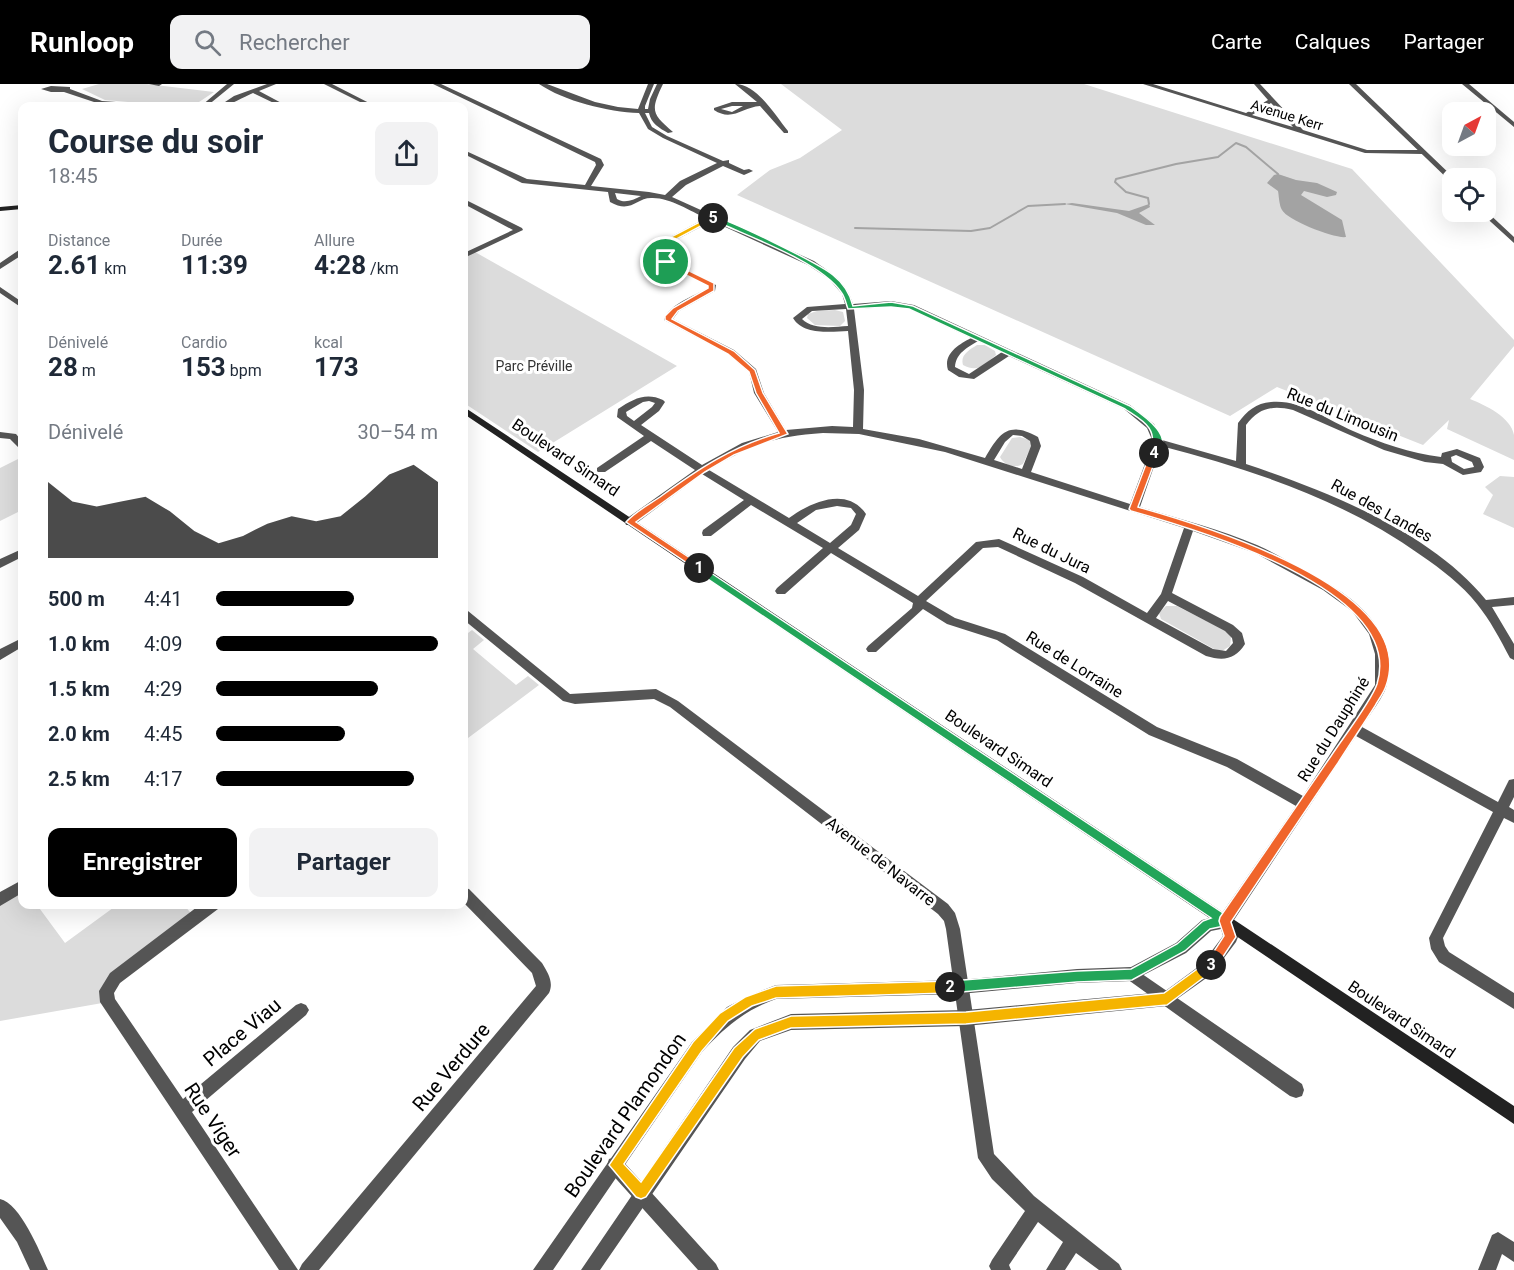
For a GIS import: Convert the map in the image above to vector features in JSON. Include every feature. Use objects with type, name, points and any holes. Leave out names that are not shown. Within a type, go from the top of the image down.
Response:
[{"type":"main road","points":[[0,203],[18,202]]},
{"type":"main road","points":[[0,209],[18,207]]},
{"type":"main road","name":"Boulevard Simard","points":[[468,413],[1514,1116]]},
{"type":"street","points":[[152,84],[159,84]]},
{"type":"street","points":[[209,102],[231,84]]},
{"type":"street","points":[[228,102],[273,84]]},
{"type":"street","points":[[327,84],[364,102]]},
{"type":"street","points":[[436,84],[598,161],[600,165],[587,187]]},
{"type":"street","points":[[542,84],[599,107],[651,111]]},
{"type":"street","points":[[651,84],[641,106],[642,118],[650,128],[726,162]]},
{"type":"street","points":[[660,84],[650,106],[652,117],[662,128],[726,162]]},
{"type":"street","points":[[738,84],[750,92],[786,132]]},
{"type":"street","name":"Avenue Kerr","points":[[1146,84],[1367,152],[1422,152]]},
{"type":"street","points":[[1257,84],[1302,132]]},
{"type":"street","points":[[1352,84],[1442,171]]},
{"type":"street","points":[[1465,84],[1514,125]]},
{"type":"street","points":[[68,88],[98,102]]},
{"type":"street","points":[[254,91],[276,102]]},
{"type":"street","points":[[1247,115],[1272,100]]},
{"type":"street","points":[[748,106],[761,104]]},
{"type":"street","points":[[468,155],[525,181],[611,189],[667,198],[811,263],[832,277],[846,293],[850,308],[859,390],[858,430]]},
{"type":"street","points":[[667,198],[689,179],[726,162]]},
{"type":"street","points":[[611,189],[613,200],[622,205],[632,203],[649,194]]},
{"type":"street","points":[[468,204],[519,230],[468,254]]},
{"type":"street","points":[[712,218],[648,251],[712,285],[712,289],[676,309],[668,320],[731,352],[753,371],[759,393],[784,434]]},
{"type":"street","points":[[1494,222],[1514,241]]},
{"type":"street","points":[[0,258],[18,246]]},
{"type":"street","points":[[0,267],[18,255]]},
{"type":"street","points":[[0,289],[18,303]]},
{"type":"street","points":[[853,328],[821,330],[800,323],[798,318],[810,309],[891,304],[911,307],[1127,408],[1147,420],[1156,433],[1158,441],[1134,509]]},
{"type":"street","points":[[978,338],[954,354],[950,362],[951,368],[962,375],[971,377],[1008,352]]},
{"type":"street","name":"Rue du Limousin","points":[[1241,464],[1241,425],[1258,406],[1278,403],[1296,408],[1397,452],[1422,459],[1445,461]]},
{"type":"street","name":"Rue de Lorraine","points":[[634,426],[702,470],[951,621],[1001,637],[1153,731],[1232,763],[1305,804]]},
{"type":"street","name":"Rue du Dauphiné","points":[[630,522],[702,470],[755,442],[784,434],[858,430],[988,462],[1190,525],[1249,546],[1329,587],[1357,609],[1375,632],[1382,650],[1384,668],[1382,686],[1225,921]]},
{"type":"street","points":[[988,462],[1004,435],[1012,432],[1026,434],[1035,439],[1036,446],[1025,474]]},
{"type":"street","points":[[0,435],[13,436],[18,442]]},
{"type":"street","points":[[601,470],[650,437]]},
{"type":"street","name":"Rue des Landes","points":[[1158,441],[1241,464],[1281,478],[1351,509],[1406,541],[1445,568],[1483,604],[1514,655]]},
{"type":"street","points":[[707,533],[752,499]]},
{"type":"street","points":[[781,591],[855,527],[861,514],[855,506],[832,501],[809,508],[789,523]]},
{"type":"street","points":[[1149,619],[1166,595],[1190,525]]},
{"type":"street","name":"Rue du Jura","points":[[872,650],[917,610],[919,601],[980,545],[999,543],[1079,580],[1210,653],[1223,656],[1233,653],[1239,644],[1238,636],[1229,628],[1166,595]]},
{"type":"street","points":[[0,564],[18,555]]},
{"type":"street","points":[[1483,604],[1514,602]]},
{"type":"street","name":"Avenue de Navarre","points":[[468,617],[567,698],[656,694],[674,704],[943,909],[950,918],[986,1158],[993,1169],[1037,1208],[1113,1270]]},
{"type":"street","points":[[0,655],[18,644]]},
{"type":"street","points":[[1355,729],[1508,813]]},
{"type":"street","points":[[1514,784],[1508,813],[1436,938],[1438,949],[1444,957],[1514,1002]]},
{"type":"street","points":[[0,900],[18,889]]},
{"type":"street","name":"Rue Verdure","points":[[308,1270],[544,988],[543,978],[537,968],[468,898]]},
{"type":"street","name":"Rue Viger","points":[[206,909],[115,978],[106,991],[108,1002],[289,1270]]},
{"type":"street","points":[[590,1270],[641,1192],[739,1053],[755,1035],[791,1022],[966,1018],[1167,999],[1208,969],[1230,937],[1225,921]]},
{"type":"street","name":"Boulevard Plamondon","points":[[543,1270],[697,1047],[724,1017],[749,1001],[776,992],[960,987],[1077,976],[1132,975],[1181,948],[1207,925],[1225,921]]},
{"type":"street","points":[[1132,975],[1296,1090]]},
{"type":"street","name":"Place Viau","points":[[181,1111],[302,1010]]},
{"type":"street","points":[[615,1165],[710,1270]]},
{"type":"street","points":[[0,1208],[3,1208],[23,1236],[39,1270]]},
{"type":"street","points":[[1002,1270],[998,1266],[1037,1208]]},
{"type":"street","points":[[1055,1270],[1075,1239]]},
{"type":"street","points":[[1488,1269],[1498,1241],[1514,1252]]},
{"type":"green space","points":[[99,84],[147,84],[214,92],[199,102],[128,102],[105,100],[82,89]]},
{"type":"green space","points":[[781,84],[1084,84],[1352,169],[1514,340],[1514,346],[1470,399],[1490,408],[1508,423],[1514,435],[1514,460],[1447,429],[1449,420],[1423,445],[1277,387],[1230,416],[737,195],[770,170],[800,158],[842,130]]},
{"type":"green space","name":"Parc Préville","points":[[475,252],[677,366],[538,452],[468,406],[468,256]]},
{"type":"green space","points":[[817,311],[843,312],[845,321],[840,326],[815,325],[807,318],[808,314]]},
{"type":"green space","points":[[977,345],[985,345],[995,351],[996,355],[977,368],[963,365],[964,356]]},
{"type":"green space","points":[[1020,437],[1029,440],[1032,445],[1023,464],[1010,465],[1000,457],[1012,438]]},
{"type":"green space","points":[[18,459],[18,512],[0,521],[0,468]]},
{"type":"green space","points":[[1500,476],[1514,477],[1514,528],[1483,514],[1493,495],[1485,487]]},
{"type":"green space","points":[[1166,606],[1177,606],[1226,631],[1231,637],[1230,646],[1222,651],[1214,649],[1161,619],[1159,613]]},
{"type":"green space","points":[[472,630],[484,640],[473,649],[516,685],[528,676],[539,685],[468,738],[468,633]]},
{"type":"green space","points":[[18,889],[18,909],[40,909],[65,943],[112,909],[187,909],[195,918],[115,978],[108,1002],[0,1021],[0,900]]},
{"type":"shaded area","points":[[1278,174],[1317,183],[1337,192],[1336,195],[1327,197],[1304,191],[1301,195],[1342,220],[1346,237],[1312,228],[1286,214],[1281,208],[1278,191],[1267,183]]},
{"type":"shaded area","points":[[1065,204],[1129,211],[1149,204],[1150,207],[1139,213],[1155,225],[1146,225],[1117,213]]},
{"type":"waterway","points":[[1149,204],[1148,198],[1126,192],[1115,182],[1116,179],[1176,164],[1218,157],[1236,143],[1246,147],[1278,174]]},
{"type":"waterway","points":[[855,228],[971,231],[990,228],[1028,206],[1065,204]]},
{"type":"route","points":[[666,262],[648,251],[712,218],[811,263],[832,277],[846,293],[850,308],[891,304],[911,307],[1127,408],[1147,420],[1156,433],[1158,441],[1134,509],[1190,525],[1249,546],[1329,587],[1357,609],[1375,632],[1382,650],[1384,668],[1382,686],[1355,729],[1225,921],[1230,937],[1208,969],[1167,999],[966,1018],[791,1022],[755,1035],[739,1053],[641,1192],[615,1165],[697,1047],[724,1017],[749,1001],[776,992],[960,987],[1077,976],[1132,975],[1181,948],[1207,925],[1225,921],[630,522],[702,470],[731,453],[755,442],[784,434],[759,393],[753,371],[731,352],[668,320],[676,309],[712,289],[712,285],[666,262]]}]
